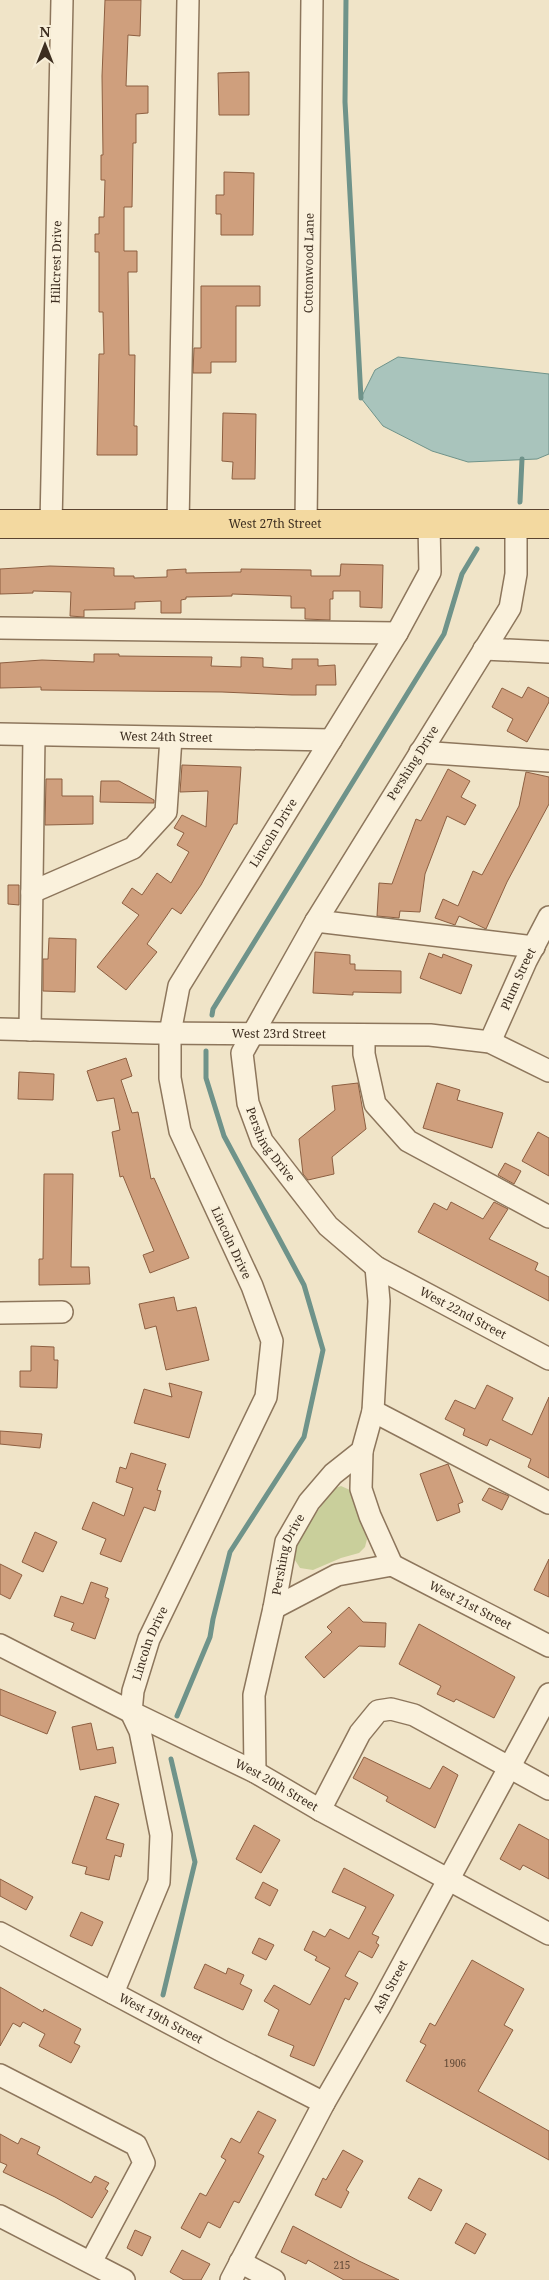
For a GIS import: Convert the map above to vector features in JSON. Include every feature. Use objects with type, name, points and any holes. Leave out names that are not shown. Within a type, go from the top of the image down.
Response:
[{"type":"main road","name":"West 27th Street","points":[[0,524],[549,524]]},
{"type":"street","name":"Hillcrest Drive","points":[[51,524],[62,0]]},
{"type":"street","points":[[178,524],[188,0]]},
{"type":"street","name":"Cottonwood Lane","points":[[306,524],[312,0]]},
{"type":"street","name":"Lincoln Drive","points":[[131,1712],[133,1691],[149,1639],[266,1396],[272,1341],[252,1286],[180,1132],[170,1078],[170,1032],[178,986],[397,632],[430,572],[429,524]]},
{"type":"street","name":"Pershing Drive","points":[[376,1268],[328,1226],[262,1141],[248,1103],[242,1053],[316,921],[510,608],[516,574],[516,524]]},
{"type":"street","points":[[0,628],[397,632]]},
{"type":"street","points":[[484,649],[549,652]]},
{"type":"street","name":"West 24th Street","points":[[0,734],[331,740]]},
{"type":"street","points":[[30,1030],[34,736]]},
{"type":"street","points":[[32,892],[133,848],[166,812],[171,738]]},
{"type":"street","points":[[420,752],[549,761]]},
{"type":"street","name":"Plum Street","points":[[490,1042],[549,917]]},
{"type":"street","points":[[316,921],[534,946]]},
{"type":"street","name":"West 23rd Street","points":[[0,1029],[364,1035],[430,1034],[490,1042],[549,1071]]},
{"type":"street","points":[[364,1035],[364,1054],[375,1104],[408,1141],[549,1217]]},
{"type":"street","points":[[274,1608],[337,1575],[392,1565],[370,1516],[361,1489],[362,1451],[373,1410],[379,1301],[376,1268]]},
{"type":"street","name":"West 22nd Street","points":[[376,1268],[549,1359]]},
{"type":"street","points":[[0,1313],[62,1312]]},
{"type":"street","points":[[373,1410],[549,1503]]},
{"type":"street","name":"Pershing Drive","points":[[254,1772],[254,1695],[274,1608],[286,1542],[309,1502],[333,1474],[362,1451]]},
{"type":"street","name":"West 21st Street","points":[[392,1565],[549,1646]]},
{"type":"street","name":"West 20th Street","points":[[0,1645],[254,1772],[320,1810],[549,1934]]},
{"type":"street","name":"Ash Street","points":[[236,2271],[324,2103],[380,2006],[549,1694]]},
{"type":"street","points":[[320,1810],[360,1733],[378,1710],[390,1709],[414,1715],[549,1789]]},
{"type":"street","points":[[113,1993],[159,1882],[161,1835],[140,1731],[131,1712]]},
{"type":"street","name":"West 19th Street","points":[[0,1933],[324,2103]]},
{"type":"street","points":[[0,2075],[136,2145],[144,2163],[90,2262]]},
{"type":"street","points":[[0,2216],[124,2280]]},
{"type":"street","points":[[236,2271],[274,2280]]},
{"type":"green space","points":[[341,1486],[350,1490],[367,1539],[365,1547],[359,1553],[341,1558],[313,1570],[300,1568],[293,1557],[294,1545],[333,1489]]},
{"type":"water","points":[[398,357],[549,374],[549,454],[537,459],[468,462],[432,451],[383,426],[361,398],[375,370]]},
{"type":"building","points":[[105,0],[141,0],[140,36],[128,35],[126,86],[148,86],[148,113],[136,114],[136,143],[133,143],[132,207],[124,207],[124,251],[137,251],[137,272],[128,272],[129,355],[135,355],[134,426],[137,426],[137,455],[97,455],[99,354],[104,354],[103,312],[99,312],[99,252],[95,252],[95,234],[99,234],[99,217],[104,217],[105,180],[101,180],[101,155],[103,155],[102,76]]},
{"type":"building","points":[[249,72],[249,115],[219,115],[218,73]]},
{"type":"building","points":[[224,172],[254,173],[253,235],[221,235],[221,214],[216,214],[216,195],[224,195]]},
{"type":"building","points":[[201,286],[260,286],[260,306],[236,306],[236,362],[211,362],[211,373],[193,373],[194,348],[201,348]]},
{"type":"building","points":[[223,413],[256,414],[255,479],[232,479],[233,462],[222,461]]},
{"type":"building","points":[[341,564],[383,565],[382,608],[360,607],[360,591],[333,591],[333,599],[330,599],[330,620],[305,619],[305,608],[291,608],[291,596],[232,594],[232,596],[186,597],[186,599],[181,600],[181,613],[161,613],[161,601],[135,602],[135,609],[84,610],[84,617],[70,616],[71,592],[33,591],[33,593],[0,594],[0,569],[50,566],[114,568],[114,576],[134,576],[134,578],[167,577],[167,570],[186,569],[186,573],[241,572],[241,569],[311,570],[311,576],[340,576]]},
{"type":"building","points":[[94,654],[212,657],[211,666],[241,667],[241,657],[263,658],[263,667],[292,669],[292,659],[318,659],[318,666],[335,665],[336,685],[316,685],[316,695],[41,690],[41,687],[0,688],[0,663],[42,660],[94,662]]},
{"type":"building","points":[[528,687],[549,698],[549,702],[527,742],[507,731],[513,719],[492,707],[502,688],[522,698]]},
{"type":"building","points":[[182,765],[241,767],[237,824],[234,824],[201,885],[181,914],[172,908],[147,944],[157,952],[126,990],[97,967],[139,915],[122,903],[132,888],[142,895],[157,873],[171,883],[189,852],[177,845],[184,833],[174,828],[182,815],[206,827],[208,791],[180,792]]},
{"type":"building","points":[[448,769],[470,781],[461,797],[476,805],[465,825],[447,816],[425,874],[420,912],[400,911],[399,918],[377,916],[379,883],[392,884],[416,819],[421,821]]},
{"type":"building","points":[[526,772],[549,777],[549,804],[507,882],[486,929],[459,916],[455,925],[435,918],[443,899],[458,906],[473,871],[482,875],[519,806]]},
{"type":"building","points":[[46,779],[62,779],[62,796],[93,796],[93,824],[45,825]]},
{"type":"building","points":[[101,781],[119,781],[154,800],[154,803],[100,802]]},
{"type":"building","points":[[8,885],[19,885],[19,905],[8,904]]},
{"type":"building","points":[[49,938],[76,939],[75,992],[43,991],[43,959],[48,959]]},
{"type":"building","points":[[315,952],[350,955],[350,964],[355,964],[355,970],[401,971],[401,993],[353,992],[353,995],[313,993]]},
{"type":"building","points":[[429,953],[442,958],[443,954],[472,965],[461,994],[420,978]]},
{"type":"building","points":[[126,1058],[132,1076],[121,1080],[132,1113],[138,1112],[151,1179],[154,1178],[189,1258],[150,1273],[143,1255],[154,1251],[123,1176],[120,1177],[112,1132],[120,1130],[114,1098],[97,1101],[87,1071]]},
{"type":"building","points":[[19,1072],[54,1074],[53,1100],[18,1099]]},
{"type":"building","points":[[358,1083],[366,1129],[332,1157],[334,1174],[308,1180],[303,1174],[299,1139],[335,1110],[332,1086]]},
{"type":"building","points":[[437,1083],[460,1090],[457,1100],[503,1113],[492,1148],[423,1128]]},
{"type":"building","points":[[538,1132],[549,1138],[549,1176],[522,1161]]},
{"type":"building","points":[[505,1163],[521,1171],[514,1184],[498,1175]]},
{"type":"building","points":[[44,1174],[73,1174],[71,1267],[89,1267],[90,1284],[39,1285],[39,1259],[43,1259]]},
{"type":"building","points":[[451,1202],[483,1219],[494,1202],[508,1209],[489,1239],[538,1263],[535,1270],[549,1277],[549,1301],[418,1232],[434,1203],[447,1210]]},
{"type":"building","points":[[174,1297],[177,1311],[196,1307],[209,1360],[166,1370],[156,1326],[145,1329],[139,1304]]},
{"type":"building","points":[[31,1346],[54,1347],[54,1360],[58,1360],[57,1388],[20,1387],[20,1371],[31,1371]]},
{"type":"building","points":[[169,1383],[202,1392],[189,1438],[134,1423],[144,1389],[172,1397]]},
{"type":"building","points":[[487,1385],[513,1398],[502,1420],[532,1435],[549,1397],[549,1478],[528,1467],[531,1459],[490,1439],[487,1446],[463,1435],[465,1429],[445,1419],[455,1400],[475,1409]]},
{"type":"building","points":[[0,1431],[42,1434],[40,1448],[0,1444]]},
{"type":"building","points":[[131,1453],[166,1464],[157,1490],[161,1491],[155,1511],[144,1507],[121,1562],[100,1554],[106,1539],[82,1529],[93,1502],[124,1516],[133,1488],[116,1482],[120,1467],[126,1469]]},
{"type":"building","points":[[448,1464],[463,1502],[458,1504],[460,1512],[437,1521],[420,1474]]},
{"type":"building","points":[[489,1488],[509,1496],[502,1510],[482,1500]]},
{"type":"building","points":[[35,1532],[57,1542],[43,1572],[22,1562]]},
{"type":"building","points":[[549,1559],[549,1597],[534,1590]]},
{"type":"building","points":[[0,1564],[22,1575],[10,1599],[0,1594]]},
{"type":"building","points":[[91,1582],[108,1588],[105,1597],[109,1599],[95,1639],[71,1630],[74,1623],[54,1616],[61,1596],[83,1604]]},
{"type":"building","points":[[349,1607],[363,1622],[386,1623],[385,1647],[359,1646],[324,1678],[305,1657],[332,1632],[327,1627]]},
{"type":"building","points":[[419,1624],[515,1677],[494,1718],[456,1699],[454,1702],[437,1694],[441,1686],[399,1664]]},
{"type":"building","points":[[0,1689],[56,1712],[47,1734],[0,1715]]},
{"type":"building","points":[[91,1723],[97,1750],[113,1747],[116,1763],[80,1770],[72,1727]]},
{"type":"building","points":[[364,1757],[430,1789],[443,1766],[458,1775],[435,1828],[386,1801],[388,1797],[353,1778]]},
{"type":"building","points":[[95,1796],[119,1804],[106,1839],[124,1844],[121,1857],[115,1855],[109,1880],[85,1874],[87,1867],[72,1863]]},
{"type":"building","points":[[519,1824],[549,1840],[549,1879],[523,1865],[520,1870],[500,1859]]},
{"type":"building","points":[[254,1825],[280,1840],[261,1873],[236,1859]]},
{"type":"building","points":[[344,1868],[394,1895],[372,1934],[379,1937],[376,1943],[379,1945],[372,1958],[359,1951],[345,1976],[358,1983],[349,2000],[345,1998],[314,2066],[290,2056],[294,2046],[268,2035],[279,2010],[264,2001],[274,1985],[310,2005],[330,1968],[315,1960],[317,1957],[304,1950],[313,1931],[325,1937],[330,1929],[349,1939],[366,1907],[332,1892]]},
{"type":"building","points":[[0,1879],[33,1897],[26,1910],[0,1896]]},
{"type":"building","points":[[263,1882],[278,1890],[270,1906],[255,1898]]},
{"type":"building","points":[[81,1912],[103,1922],[92,1946],[70,1936]]},
{"type":"building","points":[[259,1938],[274,1945],[266,1960],[252,1953]]},
{"type":"building","points":[[472,1960],[524,1989],[504,2025],[513,2030],[478,2091],[549,2131],[549,2160],[406,2081],[426,2045],[420,2042],[430,2023],[435,2026]]},
{"type":"building","points":[[205,1964],[226,1974],[228,1968],[244,1975],[240,1984],[252,1990],[243,2010],[194,1988]]},
{"type":"building","points":[[0,1987],[43,2012],[44,2009],[81,2029],[74,2043],[80,2046],[71,2063],[39,2046],[45,2034],[23,2022],[20,2027],[13,2023],[0,2046]]},
{"type":"building","points":[[258,2111],[276,2120],[258,2153],[264,2156],[239,2203],[234,2201],[220,2228],[208,2222],[200,2238],[181,2228],[200,2193],[206,2196],[226,2160],[221,2157],[231,2138],[240,2143]]},
{"type":"building","points":[[0,2134],[18,2144],[21,2138],[40,2147],[37,2154],[91,2183],[95,2176],[109,2183],[105,2189],[108,2191],[92,2218],[55,2197],[3,2172],[7,2165],[0,2162]]},
{"type":"building","points":[[343,2150],[363,2161],[346,2190],[349,2192],[341,2208],[315,2195],[323,2178],[326,2180]]},
{"type":"building","points":[[419,2178],[442,2190],[431,2211],[408,2198]]},
{"type":"building","points":[[466,2223],[486,2234],[475,2254],[455,2243]]},
{"type":"building","points":[[293,2226],[399,2280],[344,2280],[308,2260],[306,2264],[281,2252]]},
{"type":"building","points":[[135,2230],[151,2237],[142,2256],[127,2248]]},
{"type":"building","points":[[182,2250],[210,2264],[201,2280],[184,2280],[170,2272]]},
{"type":"waterway","points":[[346,0],[345,102],[361,398]]},
{"type":"waterway","points":[[520,502],[522,459]]},
{"type":"waterway","points":[[212,1015],[213,1009],[444,634],[462,574],[477,549]]},
{"type":"waterway","points":[[177,1716],[210,1637],[230,1552],[304,1437],[323,1350],[304,1285],[224,1136],[206,1078],[206,1051]]},
{"type":"waterway","points":[[163,1995],[195,1862],[171,1759]]}]
